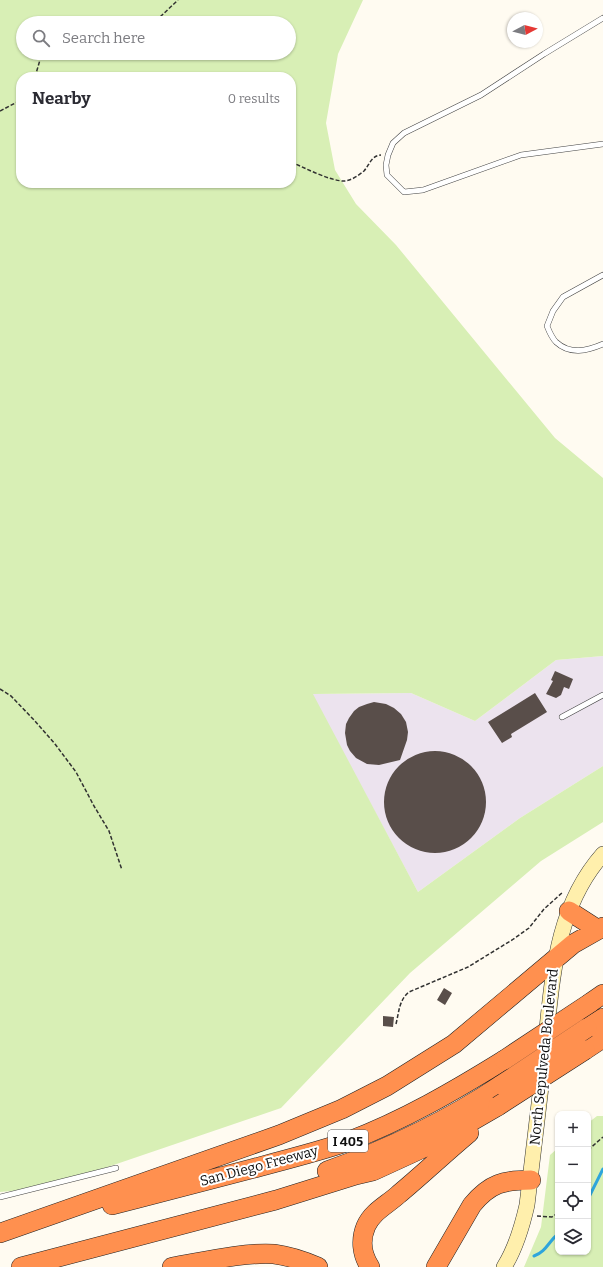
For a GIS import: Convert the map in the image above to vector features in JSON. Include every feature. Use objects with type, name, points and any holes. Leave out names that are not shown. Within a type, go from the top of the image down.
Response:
[{"type":"highway","points":[[0,1233],[279,1135],[342,1109],[387,1086],[454,1044],[573,944],[600,928],[561,906]]},
{"type":"highway","points":[[276,1200],[288,1185],[364,1158],[466,1108],[503,1073],[596,1011]]},
{"type":"highway","name":"San Diego Freeway","points":[[0,1233],[312,1153],[347,1141],[407,1116],[464,1085],[503,1073],[596,1011]]},
{"type":"highway","name":"I 405","points":[[21,1267],[276,1200],[373,1171],[434,1143],[498,1106],[603,1038]]},
{"type":"highway","points":[[370,1267],[365,1258],[362,1242],[363,1232],[370,1219],[498,1106]]},
{"type":"highway","points":[[436,1267],[472,1205],[479,1197],[494,1186],[502,1183],[512,1180],[531,1180]]},
{"type":"highway","points":[[172,1267],[240,1256],[263,1254],[285,1256],[304,1261],[318,1267]]},
{"type":"main road","name":"North Sepulveda Boulevard","points":[[504,1267],[517,1242],[523,1224],[531,1180],[561,906],[574,898],[594,864],[603,854]]},
{"type":"lane","points":[[603,18],[481,94],[404,133],[394,143],[388,155],[386,165],[387,175],[404,192],[423,190],[521,155],[603,144]]},
{"type":"lane","points":[[603,275],[563,297],[553,311],[547,326],[555,342],[569,350],[583,351],[603,344]]},
{"type":"lane","points":[[562,717],[603,695]]},
{"type":"lane","points":[[0,1198],[116,1168]]},
{"type":"path","points":[[161,16],[178,0]]},
{"type":"path","points":[[36,72],[40,60]]},
{"type":"path","points":[[0,111],[16,103]]},
{"type":"path","points":[[296,164],[328,177],[345,181],[355,178],[377,155],[388,155]]},
{"type":"path","points":[[0,689],[11,696],[34,720],[55,744],[76,772],[109,831],[122,870]]},
{"type":"path","points":[[396,1024],[403,997],[409,992],[479,961],[525,932],[544,909],[561,906]]},
{"type":"path","points":[[591,1147],[603,1137]]},
{"type":"path","points":[[525,1215],[552,1217],[555,1215]]},
{"type":"shaded area","points":[[603,656],[603,766],[520,818],[418,892],[312,694],[411,693],[475,721],[556,660]]},
{"type":"green space","points":[[0,0],[363,0],[338,54],[326,123],[335,170],[356,204],[396,245],[555,438],[603,478],[603,656],[556,660],[475,721],[411,693],[313,694],[418,892],[520,818],[603,766],[603,822],[541,861],[410,973],[281,1108],[46,1188],[0,1192]]},
{"type":"green space","points":[[597,1116],[603,1116],[603,1267],[524,1267],[541,1227],[550,1155],[555,1151],[555,1255],[591,1255],[591,1121]]},
{"type":"building","points":[[555,671],[573,679],[569,689],[564,687],[561,695],[556,698],[546,694],[553,681],[551,680]]},
{"type":"building","points":[[535,693],[547,712],[511,734],[512,737],[502,743],[488,722]]},
{"type":"building","points":[[374,702],[386,704],[394,708],[401,714],[406,722],[408,732],[407,740],[400,760],[379,765],[367,764],[356,758],[347,745],[345,733],[346,724],[349,718],[359,707]]},
{"type":"building","points":[[435,751],[455,755],[471,766],[482,782],[486,802],[482,822],[471,838],[455,849],[435,853],[415,849],[399,838],[388,822],[384,802],[388,782],[399,766],[415,755]]},
{"type":"building","points":[[444,988],[452,993],[445,1005],[437,1000]]},
{"type":"building","points":[[383,1016],[394,1017],[393,1027],[383,1026]]},
{"type":"waterway","points":[[591,1193],[603,1169]]},
{"type":"waterway","points":[[534,1256],[542,1252],[555,1237]]}]
